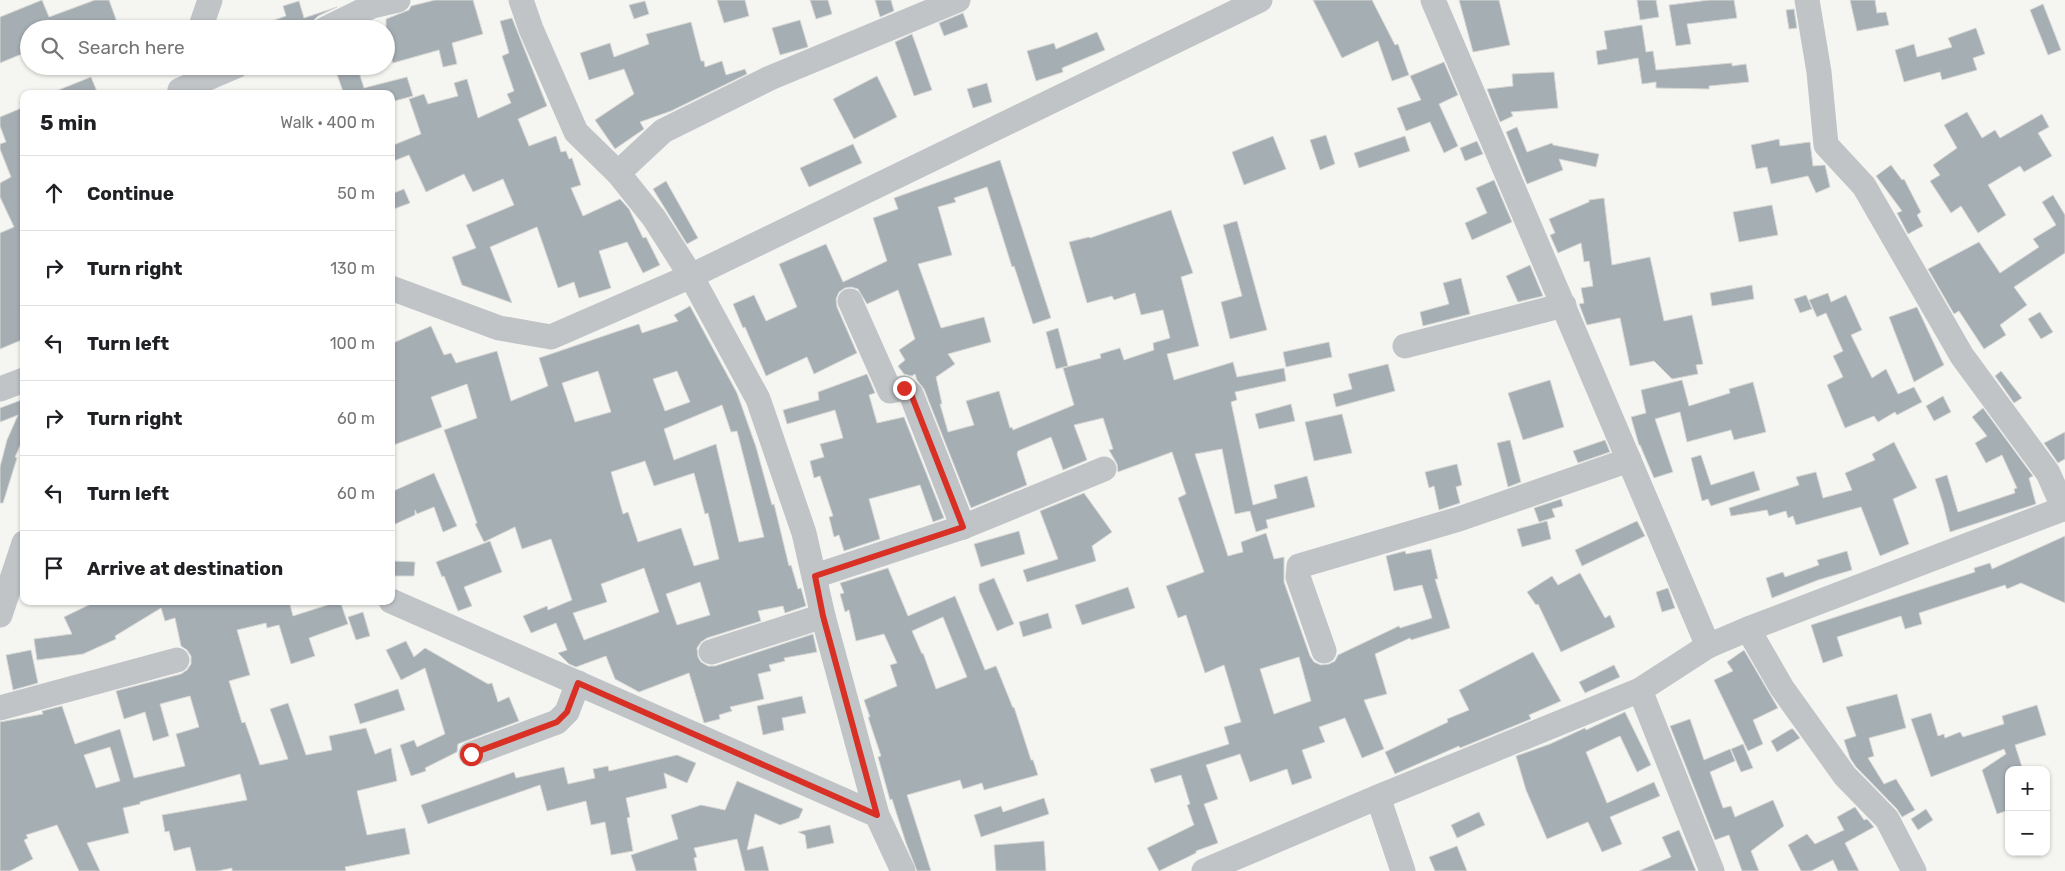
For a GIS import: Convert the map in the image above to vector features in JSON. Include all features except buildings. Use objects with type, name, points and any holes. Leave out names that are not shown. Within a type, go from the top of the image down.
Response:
[{"type":"street","points":[[203,20],[210,0]]},
{"type":"street","points":[[343,20],[372,6],[398,0]]},
{"type":"street","points":[[521,0],[531,30],[576,132],[618,173],[654,218],[691,276],[758,399],[804,533],[823,616],[877,815],[903,871]]},
{"type":"street","points":[[618,173],[663,131],[770,78],[958,0]]},
{"type":"street","points":[[395,289],[499,328],[551,337],[691,276],[1260,0]]},
{"type":"street","points":[[1433,0],[1708,646]]},
{"type":"street","points":[[1204,871],[1378,797],[1640,690],[1708,646],[1748,629],[2064,509],[2048,473],[1962,356],[1864,186],[1826,146],[1819,72],[1807,0]]},
{"type":"street","points":[[180,90],[185,75]]},
{"type":"street","points":[[183,90],[216,75]]},
{"type":"street","points":[[850,300],[890,391],[904,388],[911,394],[963,527]]},
{"type":"street","points":[[1405,346],[1564,306]]},
{"type":"street","points":[[0,389],[20,382]]},
{"type":"street","points":[[1324,651],[1298,577],[1299,566],[1459,519],[1630,460]]},
{"type":"street","points":[[815,576],[963,527],[1104,469]]},
{"type":"street","points":[[0,615],[20,555]]},
{"type":"street","points":[[395,603],[877,815]]},
{"type":"street","points":[[711,652],[823,616]]},
{"type":"street","points":[[1748,629],[1782,688],[1845,776],[1887,819],[1914,871]]},
{"type":"street","points":[[0,708],[177,660]]},
{"type":"street","points":[[471,754],[557,722],[567,712],[578,683]]},
{"type":"street","points":[[1640,690],[1712,871]]},
{"type":"street","points":[[1378,797],[1403,871]]},
{"type":"route","points":[[471,754],[557,722],[567,712],[578,683],[877,815],[823,616],[815,576],[963,527],[911,394],[904,388]]}]
